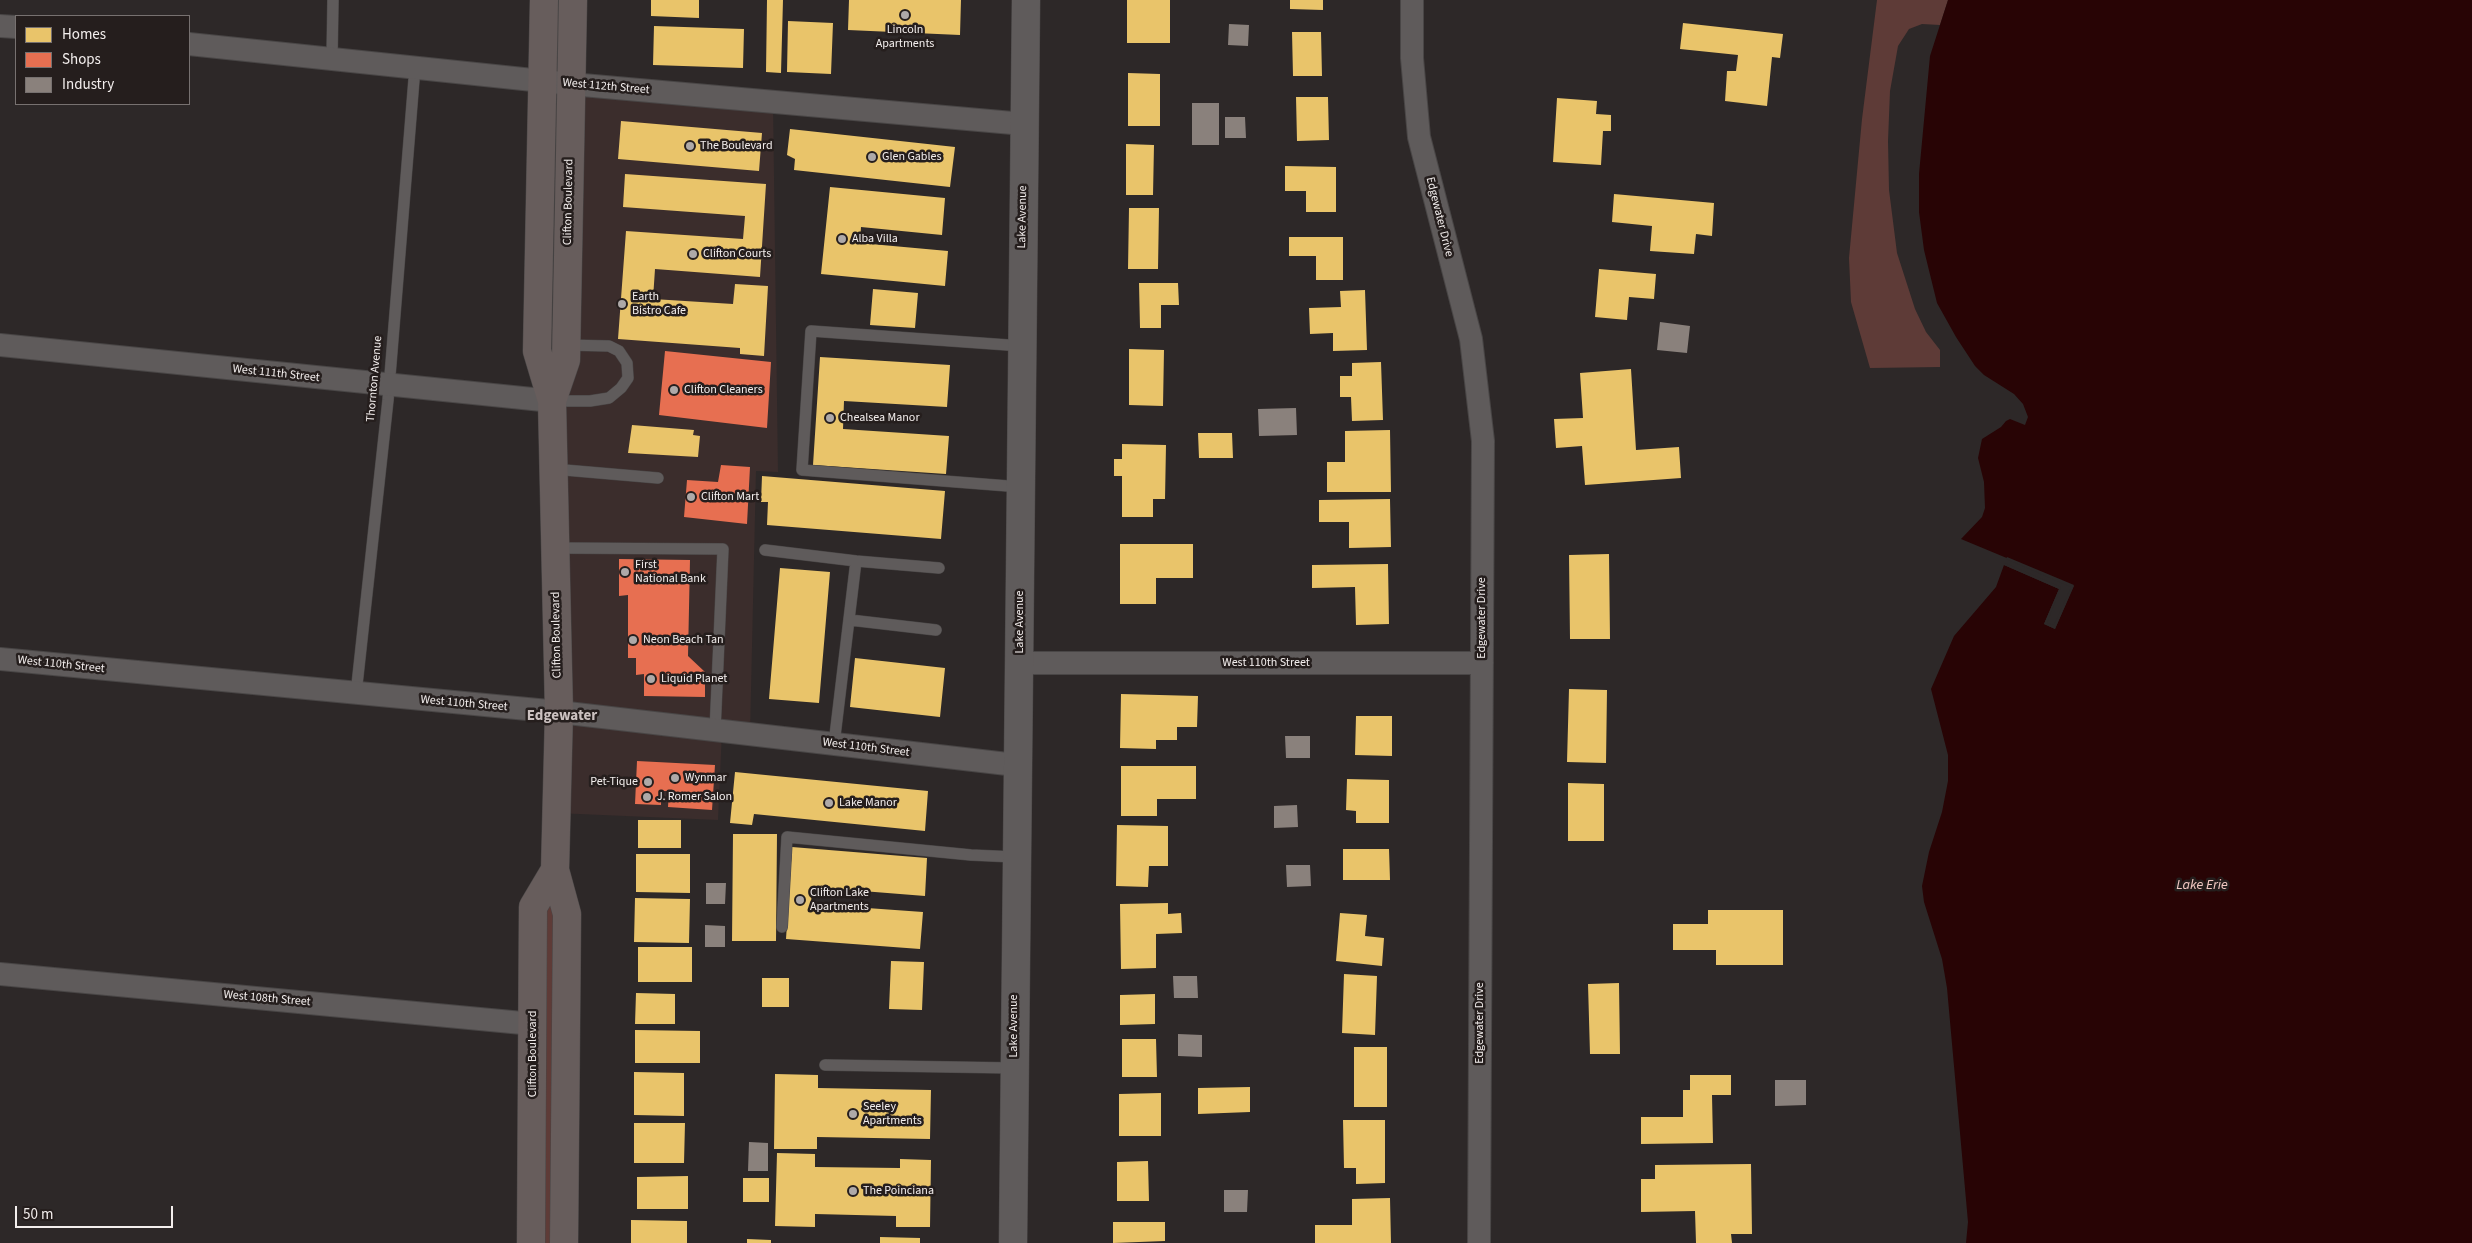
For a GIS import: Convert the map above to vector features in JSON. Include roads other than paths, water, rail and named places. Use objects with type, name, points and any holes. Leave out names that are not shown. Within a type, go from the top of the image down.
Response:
[{"type":"main road","name":"Clifton Boulevard","points":[[544,0],[537,351],[552,401],[559,712],[555,870],[567,914],[564,1243]]},
{"type":"main road","name":"Clifton Boulevard","points":[[552,401],[566,360],[573,0]]},
{"type":"main road","name":"Clifton Boulevard","points":[[531,1243],[533,907],[555,870]]},
{"type":"street","name":"Lake Avenue","points":[[1013,1243],[1015,857],[1020,663],[1026,0]]},
{"type":"street","name":"Edgewater Drive","points":[[1412,0],[1412,58],[1419,137],[1471,339],[1483,441],[1478,1243]]},
{"type":"street","points":[[0,26],[15,27]]},
{"type":"street","name":"West 112th Street","points":[[190,44],[571,84],[1024,124]]},
{"type":"street","name":"West 111th Street","points":[[0,345],[389,386],[552,401]]},
{"type":"street","name":"West 110th Street","points":[[0,659],[559,712],[1016,765]]},
{"type":"street","name":"West 110th Street","points":[[1020,663],[1482,663]]},
{"type":"street","name":"West 108th Street","points":[[0,974],[533,1024]]},
{"type":"lane","points":[[332,58],[333,0]]},
{"type":"lane","name":"Thornton Avenue","points":[[356,694],[389,386],[415,67]]},
{"type":"lane","points":[[1021,487],[802,470],[812,332],[1022,346]]},
{"type":"lane","points":[[552,401],[590,401],[609,398],[621,388],[628,378],[627,363],[619,351],[609,346],[566,345]]},
{"type":"lane","points":[[553,469],[658,478]]},
{"type":"lane","points":[[555,548],[723,550],[715,731]]},
{"type":"lane","points":[[765,550],[856,561],[939,568]]},
{"type":"lane","points":[[834,744],[856,561]]},
{"type":"lane","points":[[850,620],[936,630]]},
{"type":"lane","points":[[782,927],[787,837],[971,855],[1015,857]]},
{"type":"lane","points":[[825,1065],[1014,1068]]},
{"type":"water","name":"Lake Erie","points":[[1948,0],[2472,0],[2472,1243],[1966,1243],[1968,1222],[1947,988],[1942,959],[1924,902],[1922,886],[1929,852],[1942,812],[1948,781],[1948,755],[1931,689],[1954,636],[1996,587],[2004,565],[2059,589],[2044,624],[2055,629],[2074,586],[1961,539],[1982,517],[1985,508],[1984,482],[1978,458],[1982,439],[2010,419],[2025,425],[2028,417],[2023,404],[2014,394],[1984,375],[1975,366],[1956,337],[1937,303],[1924,250],[1919,212],[1919,174],[1930,56]]},
{"type":"place","name":"Lincoln Apartments","points":[[905,15]]},
{"type":"place","name":"The Boulevard","points":[[690,146]]},
{"type":"place","name":"Glen Gables","points":[[872,157]]},
{"type":"place","name":"Alba Villa","points":[[842,239]]},
{"type":"place","name":"Clifton Courts","points":[[693,254]]},
{"type":"place","name":"Earth Bistro Cafe","points":[[622,304]]},
{"type":"place","name":"Clifton Cleaners","points":[[674,390]]},
{"type":"place","name":"Chealsea Manor","points":[[830,418]]},
{"type":"place","name":"Clifton Mart","points":[[691,497]]},
{"type":"place","name":"First National Bank","points":[[625,572]]},
{"type":"place","name":"Neon Beach Tan","points":[[633,640]]},
{"type":"place","name":"Liquid Planet","points":[[651,679]]},
{"type":"place","name":"Wynmar","points":[[675,778]]},
{"type":"place","name":"Pet-Tique","points":[[648,782]]},
{"type":"place","name":"J. Romer Salon","points":[[647,797]]},
{"type":"place","name":"Lake Manor","points":[[829,803]]},
{"type":"place","name":"Clifton Lake Apartments","points":[[800,900]]},
{"type":"place","name":"Seeley Apartments","points":[[853,1114]]},
{"type":"place","name":"The Poinciana","points":[[853,1191]]},
{"type":"district","name":"Edgewater","points":[[562,717]]}]
